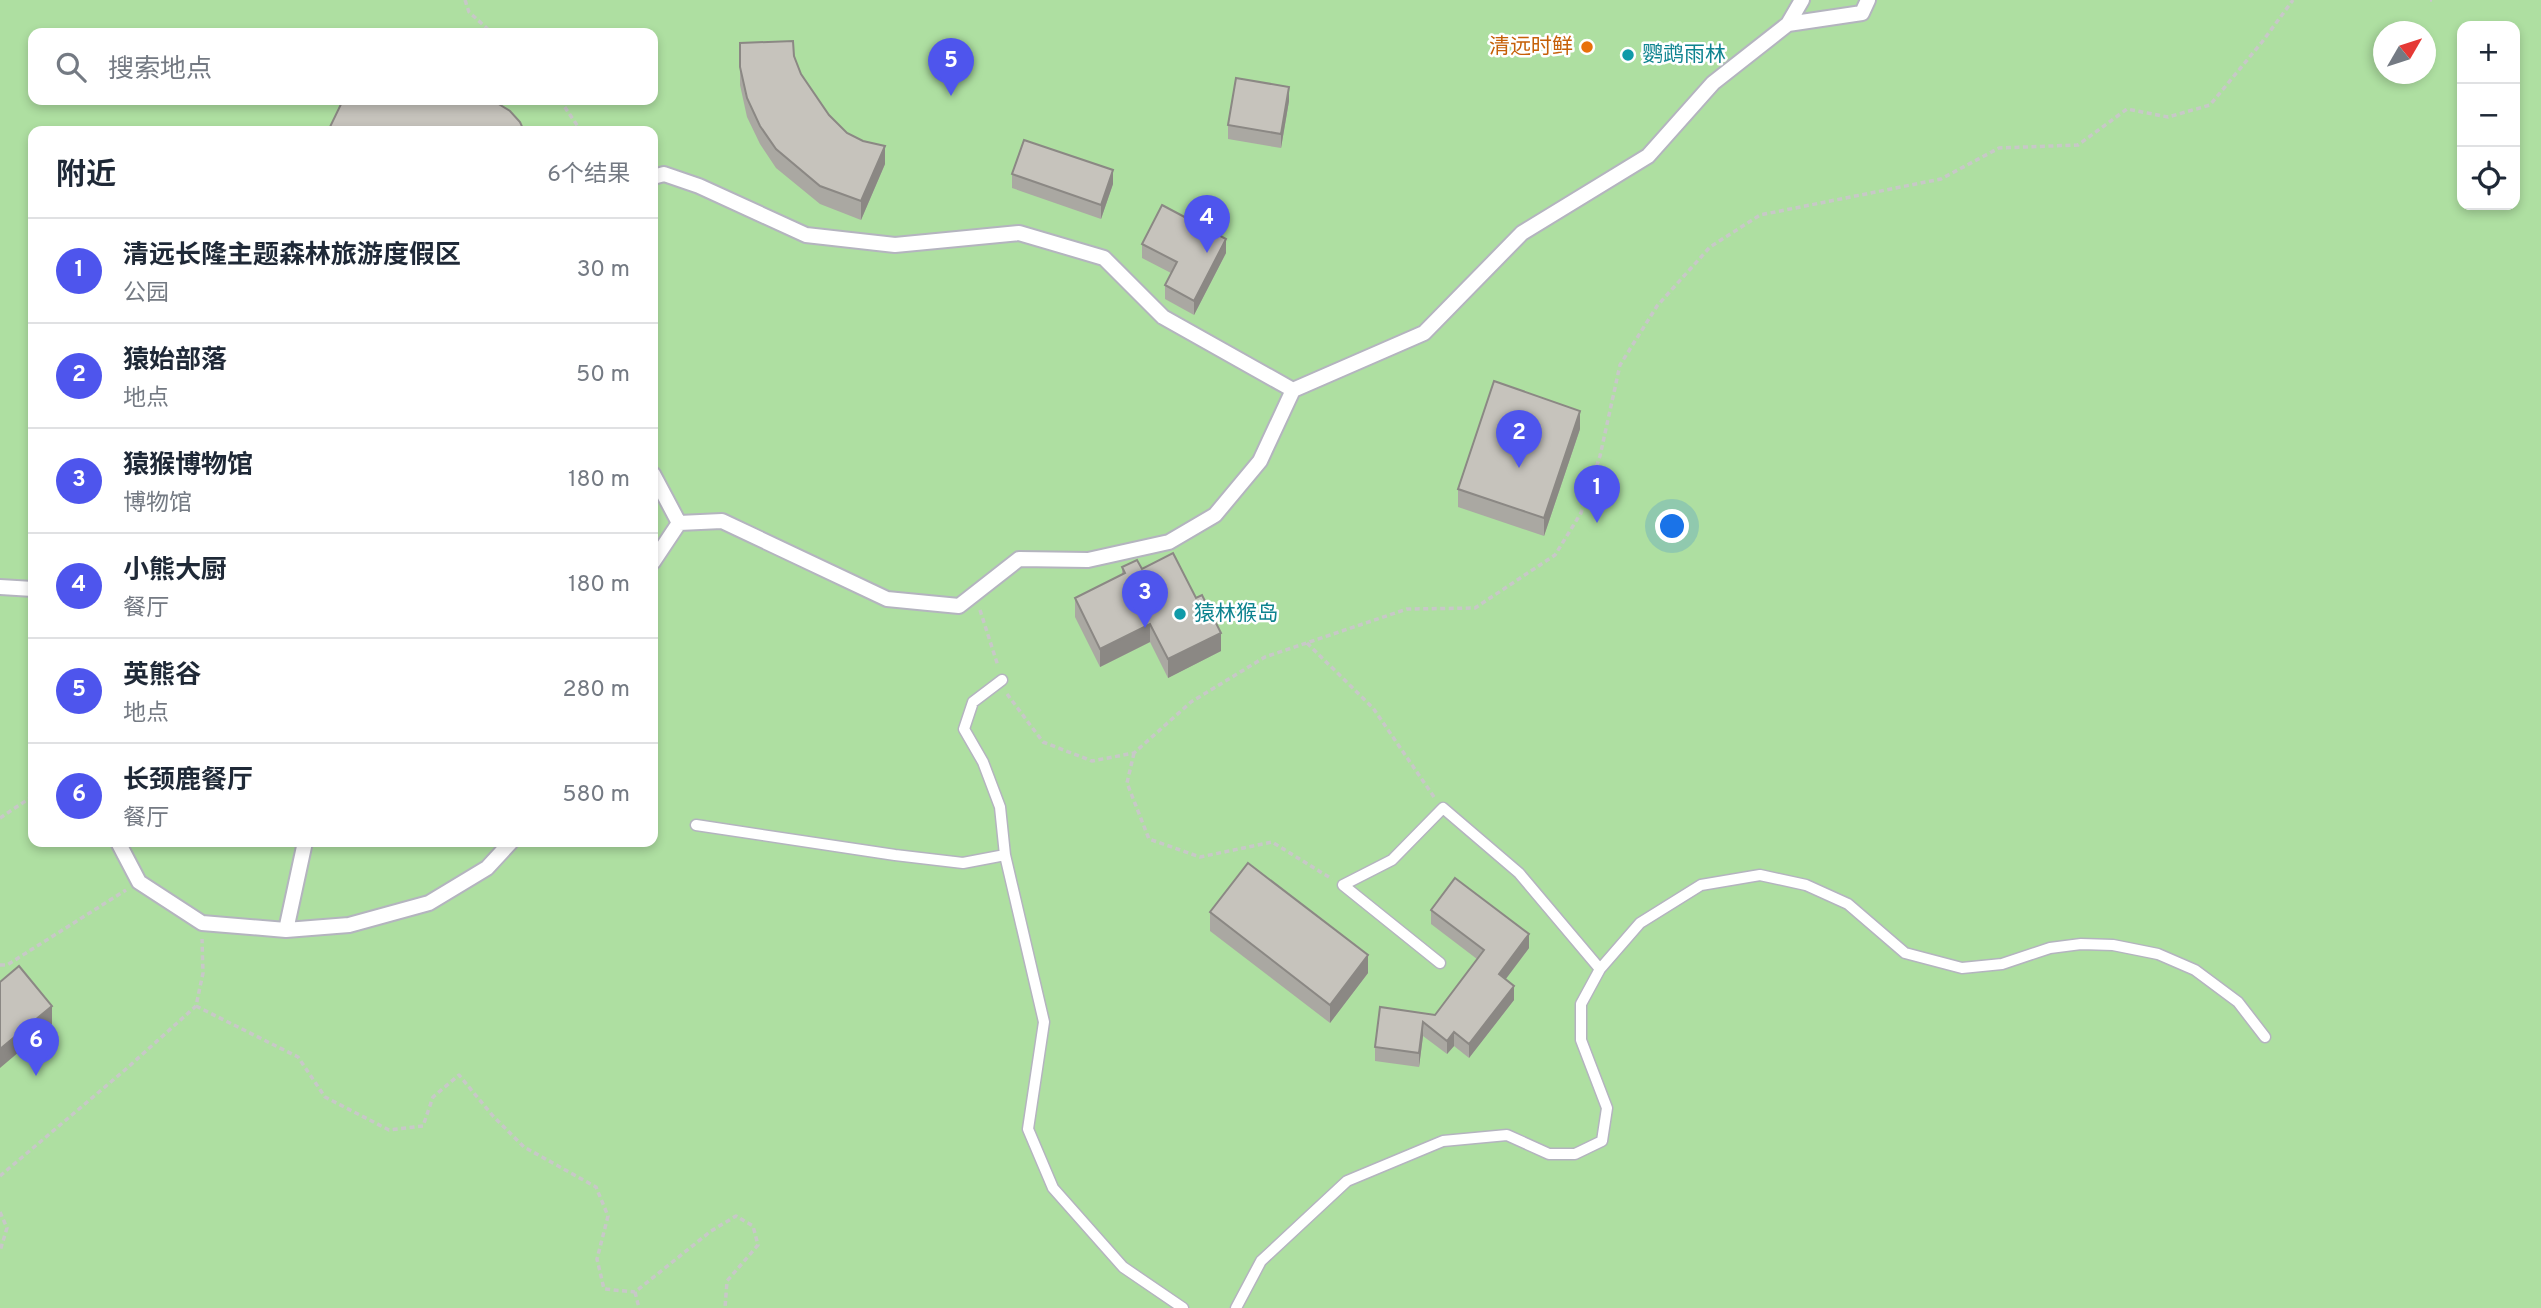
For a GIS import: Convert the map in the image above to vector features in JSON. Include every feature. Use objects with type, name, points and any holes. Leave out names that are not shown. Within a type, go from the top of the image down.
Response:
[{"type":"street","points":[[679,523],[722,522],[887,599],[959,606],[1019,559],[1087,560],[1169,542],[1215,515],[1260,461],[1293,390],[1424,333],[1522,233],[1648,156],[1713,83],[1788,24],[1802,0]]},
{"type":"street","points":[[1788,24],[1862,13],[1868,0]]},
{"type":"street","points":[[658,176],[664,174],[699,186],[806,235],[895,245],[1019,233],[1104,258],[1163,317],[1293,390]]},
{"type":"street","points":[[658,483],[679,523]]},
{"type":"street","points":[[658,554],[679,523]]},
{"type":"street","points":[[0,587],[28,589]]},
{"type":"street","points":[[121,847],[139,882],[202,923],[286,930],[349,925],[429,903],[487,868],[506,847]]},
{"type":"street","points":[[286,930],[304,847]]},
{"type":"lane","points":[[1002,680],[973,702],[964,729],[983,762],[1000,807],[1005,855],[1044,1022],[1028,1129],[1053,1188],[1123,1267],[1183,1308]]},
{"type":"lane","points":[[1440,963],[1343,885],[1392,860],[1443,807],[1519,873],[1600,969]]},
{"type":"lane","points":[[696,825],[963,863],[1005,855]]},
{"type":"lane","points":[[1236,1308],[1261,1261],[1347,1181],[1443,1141],[1507,1135],[1549,1154],[1575,1154],[1602,1141],[1607,1108],[1581,1040],[1581,1004],[1600,969],[1640,923],[1702,885],[1760,876],[1806,885],[1848,904],[1905,953],[1962,968],[2002,964],[2050,948],[2081,944],[2113,945],[2158,954],[2195,970],[2238,1002],[2265,1037]]},
{"type":"path","points":[[465,0],[469,12],[487,28]]},
{"type":"path","points":[[975,594],[1006,692],[1043,742],[1092,761],[1134,753],[1191,702],[1265,657],[1407,609],[1475,608],[1555,555],[1581,513],[1589,490],[1600,456],[1620,365],[1657,306],[1710,247],[1760,215],[1941,178],[1999,148],[2078,145],[2127,109],[2168,117],[2210,105],[2293,0]]},
{"type":"path","points":[[563,105],[577,126]]},
{"type":"path","points":[[1307,643],[1373,708],[1443,807]]},
{"type":"path","points":[[1134,753],[1127,783],[1149,839],[1200,857],[1272,842],[1343,885]]},
{"type":"path","points":[[0,818],[28,799]]},
{"type":"path","points":[[0,965],[7,965],[139,882]]},
{"type":"path","points":[[0,1175],[196,1006],[203,973],[202,923]]},
{"type":"path","points":[[196,1006],[298,1057],[325,1097],[389,1130],[423,1126],[433,1097],[459,1075],[493,1116],[524,1147],[596,1187],[608,1216],[597,1259],[604,1289],[635,1292],[711,1231],[736,1216],[753,1226],[758,1245],[727,1281],[725,1308]]},
{"type":"path","points":[[0,1212],[7,1228],[0,1251]]},
{"type":"path","points":[[635,1292],[639,1308]]},
{"type":"green space","points":[[0,0],[2541,0],[2541,1308],[0,1308]]},
{"type":"building","points":[[793,41],[794,56],[801,74],[829,115],[847,133],[863,141],[885,146],[861,201],[820,186],[776,149],[760,126],[747,98],[740,67],[740,43]]},
{"type":"building","points":[[1236,78],[1289,87],[1281,134],[1228,125]]},
{"type":"building","points":[[341,105],[500,105],[510,111],[522,126],[330,126]]},
{"type":"building","points":[[1024,140],[1113,170],[1101,205],[1012,174]]},
{"type":"building","points":[[1162,205],[1226,239],[1194,301],[1165,285],[1177,262],[1142,244]]},
{"type":"building","points":[[1494,381],[1580,411],[1544,518],[1458,489]]},
{"type":"building","points":[[1173,553],[1196,598],[1202,595],[1221,633],[1168,659],[1150,624],[1100,649],[1075,598],[1125,573],[1122,567],[1137,560],[1142,569]]},
{"type":"building","points":[[1248,863],[1368,955],[1330,1005],[1210,912]]},
{"type":"building","points":[[1455,878],[1529,934],[1499,974],[1514,986],[1469,1044],[1454,1032],[1447,1041],[1423,1022],[1419,1053],[1375,1047],[1380,1007],[1435,1015],[1484,950],[1431,910]]},
{"type":"building","points":[[19,966],[52,1006],[0,1049],[0,982]]},
{"type":"place","name":"清远时鲜","points":[[1587,47]]},
{"type":"place","name":"鹦鹉雨林","points":[[1628,55]]},
{"type":"place","name":"英熊谷","points":[[951,96]]},
{"type":"place","name":"小熊大厨","points":[[1207,253]]},
{"type":"place","name":"猿始部落","points":[[1519,468]]},
{"type":"place","name":"清远长隆主题森林旅游度假区","points":[[1597,523]]},
{"type":"place","name":"猿林猴岛","points":[[1180,614]]},
{"type":"place","name":"猿猴博物馆","points":[[1145,628]]},
{"type":"place","name":"长颈鹿餐厅","points":[[36,1076]]}]
